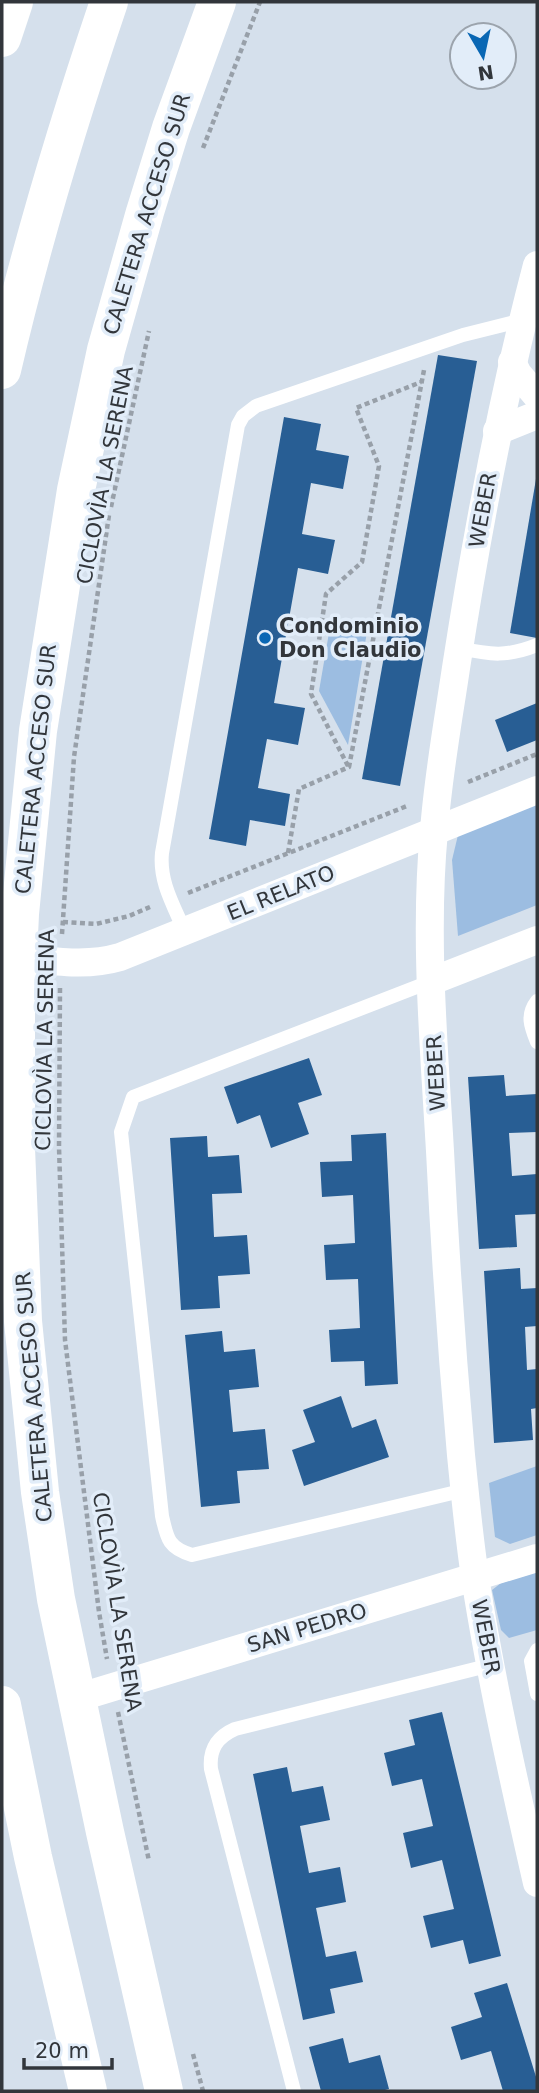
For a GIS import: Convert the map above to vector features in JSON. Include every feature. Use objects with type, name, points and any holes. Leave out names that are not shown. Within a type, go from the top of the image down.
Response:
[{"type":"main road","points":[[2,38],[13,2]]},
{"type":"main road","points":[[2,370],[22,284],[48,193],[78,92],[109,2]]},
{"type":"main road","name":"CALETERA ACCESO SUR","points":[[164,2091],[105,1832],[95,1693],[56,1600],[40,1492],[24,1335],[16,1148],[16,1000],[28,826],[38,731],[76,490],[106,350],[145,212],[171,128],[217,2]]},
{"type":"main road","points":[[2,1704],[36,1870],[88,2091]]},
{"type":"street","name":"WEBER","points":[[537,265],[497,431],[460,648],[433,832],[430,919],[453,1374],[465,1490],[475,1576],[491,1665],[537,1883]]},
{"type":"street","points":[[512,362],[518,374],[537,396]]},
{"type":"street","points":[[497,431],[537,415]]},
{"type":"street","name":"EL RELATO","points":[[18,957],[83,963],[107,961],[133,953],[537,790]]},
{"type":"street","points":[[432,981],[537,940]]},
{"type":"street","name":"SAN PEDRO","points":[[95,1693],[537,1558]]},
{"type":"lane","points":[[185,932],[163,883],[162,853],[238,425],[243,416],[256,406],[430,346],[523,320]]},
{"type":"lane","points":[[460,648],[507,655],[537,645]]},
{"type":"lane","points":[[432,981],[133,1097],[121,1132],[162,1516],[167,1539],[177,1550],[192,1555],[465,1490]]},
{"type":"lane","points":[[537,1001],[531,1010],[530,1018],[537,1042]]},
{"type":"lane","points":[[537,1650],[531,1661],[537,1694]]},
{"type":"lane","points":[[294,2091],[211,1769],[212,1749],[225,1734],[235,1729],[491,1665]]},
{"type":"path","points":[[202,151],[260,2]]},
{"type":"path","name":"CICLOVÌA LA SERENA","points":[[151,325],[111,506],[74,757],[60,962],[59,1147],[65,1340],[99,1612],[95,1693],[151,1871]]},
{"type":"path","points":[[349,767],[430,346]]},
{"type":"path","points":[[349,767],[312,694],[326,594],[362,562],[379,466],[356,408],[421,382]]},
{"type":"path","points":[[63,922],[96,924],[129,916],[537,754]]},
{"type":"path","points":[[288,853],[299,789],[349,767]]},
{"type":"path","points":[[191,2047],[203,2091]]},
{"type":"shaded area","points":[[331,621],[368,626],[348,745],[319,691]]},
{"type":"shaded area","points":[[537,804],[537,905],[458,936],[452,860],[458,835]]},
{"type":"shaded area","points":[[537,1466],[537,1535],[510,1544],[495,1537],[489,1483]]},
{"type":"shaded area","points":[[537,1572],[537,1630],[509,1638],[501,1630],[492,1590],[501,1583]]},
{"type":"building","name":"Condominio Don Claudio","points":[[438,355],[477,361],[400,786],[362,779]]},
{"type":"building","name":"Condominio Don Claudio","points":[[284,417],[321,424],[316,450],[349,456],[343,489],[311,483],[302,534],[335,540],[328,574],[298,568],[274,703],[305,708],[298,745],[267,739],[258,788],[290,794],[285,826],[250,820],[246,846],[209,839]]},
{"type":"building","points":[[537,479],[537,638],[510,633]]},
{"type":"building","points":[[537,703],[537,740],[507,752],[495,720]]},
{"type":"building","points":[[309,1058],[322,1095],[298,1103],[309,1134],[271,1148],[260,1115],[237,1124],[224,1087]]},
{"type":"building","points":[[504,1075],[506,1096],[537,1094],[537,1132],[509,1133],[512,1176],[537,1174],[537,1214],[515,1215],[517,1247],[479,1249],[468,1077]]},
{"type":"building","points":[[386,1133],[398,1384],[365,1386],[364,1361],[331,1362],[329,1330],[360,1328],[358,1279],[326,1280],[324,1245],[355,1243],[353,1195],[322,1197],[320,1162],[352,1161],[351,1135]]},
{"type":"building","points":[[207,1136],[208,1157],[239,1155],[242,1193],[212,1194],[214,1237],[247,1235],[250,1274],[218,1276],[220,1308],[181,1310],[170,1138]]},
{"type":"building","points":[[520,1268],[521,1289],[537,1288],[537,1326],[525,1327],[527,1370],[537,1369],[537,1408],[531,1409],[533,1440],[494,1443],[484,1271]]},
{"type":"building","points":[[222,1331],[224,1352],[255,1349],[259,1387],[229,1390],[233,1432],[265,1429],[269,1469],[237,1471],[240,1503],[201,1507],[185,1335]]},
{"type":"building","points":[[341,1396],[352,1428],[376,1419],[389,1457],[304,1486],[292,1450],[315,1442],[303,1410]]},
{"type":"building","points":[[442,1712],[501,1956],[469,1964],[463,1940],[431,1948],[423,1916],[454,1909],[442,1860],[411,1868],[403,1833],[433,1826],[422,1779],[392,1786],[384,1753],[415,1745],[409,1720]]},
{"type":"building","points":[[287,1767],[292,1792],[323,1786],[330,1820],[300,1826],[309,1873],[340,1867],[346,1902],[316,1908],[326,1957],[356,1951],[363,1982],[330,1989],[335,2013],[303,2020],[253,1774]]},
{"type":"building","points":[[507,1983],[537,2080],[537,2091],[503,2091],[491,2051],[461,2060],[451,2027],[482,2017],[474,1993]]},
{"type":"building","points":[[343,2038],[349,2063],[380,2055],[389,2089],[321,2091],[309,2047]]},
{"type":"place","name":"Condominio Don Claudio","points":[[265,638]]}]
